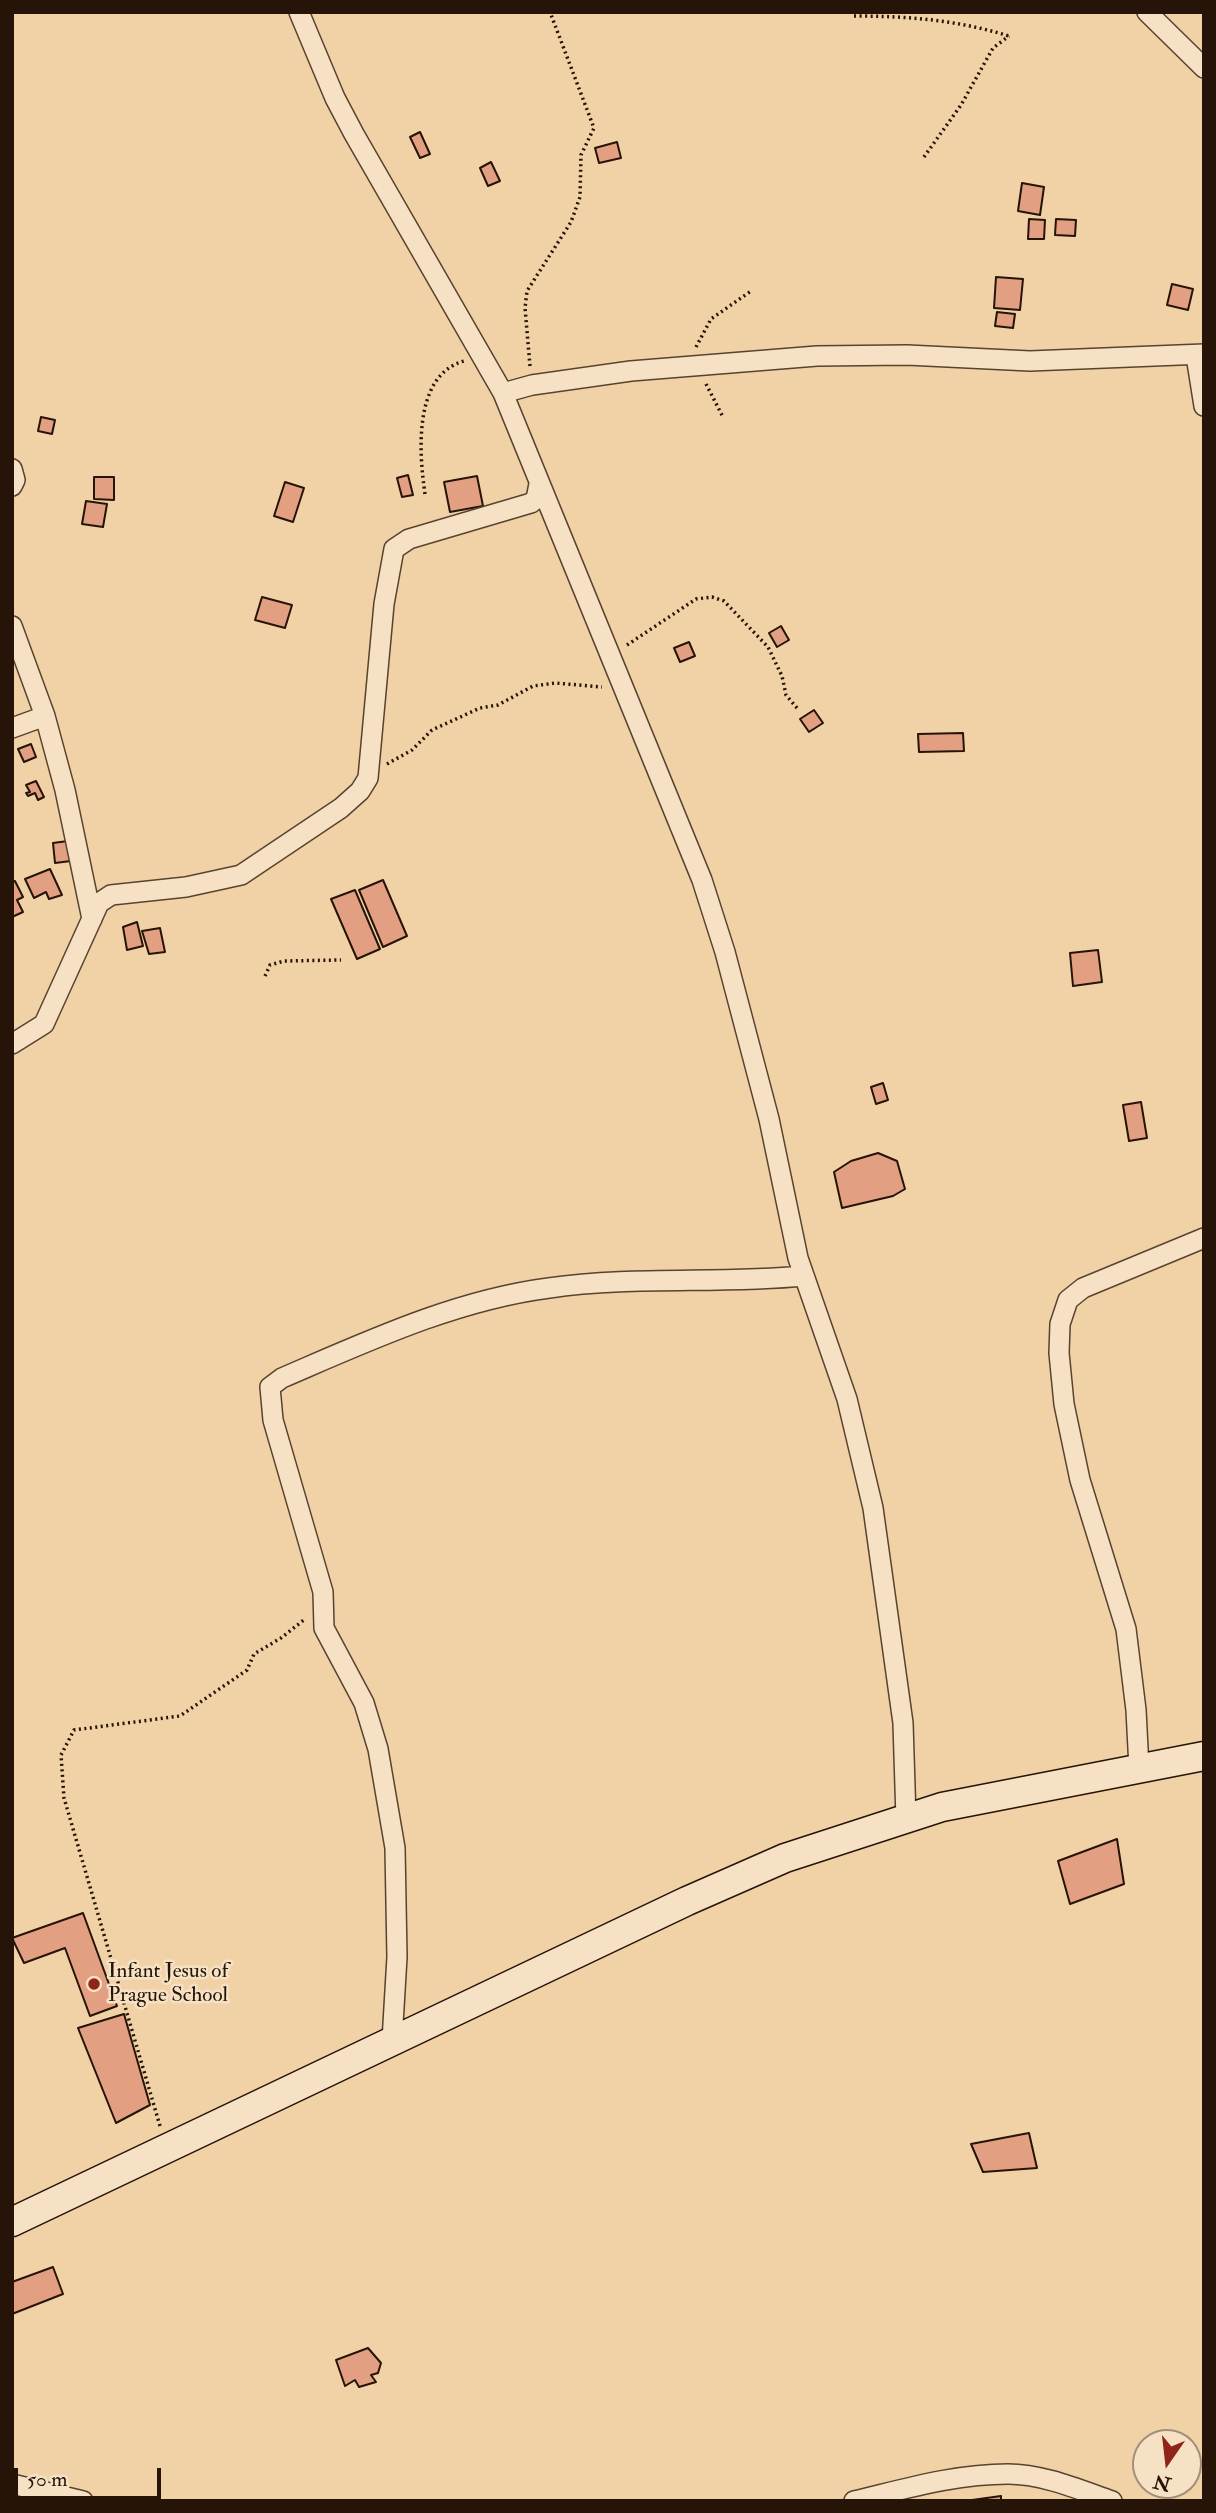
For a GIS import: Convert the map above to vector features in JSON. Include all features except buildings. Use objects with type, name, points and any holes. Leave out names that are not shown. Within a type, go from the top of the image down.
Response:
[{"type":"street","points":[[299,12],[335,98],[354,134],[408,233],[503,393],[702,880],[725,952],[766,1107],[804,1276],[847,1399],[873,1508],[903,1723],[906,1819]]},
{"type":"street","points":[[1147,12],[1204,68]]},
{"type":"street","points":[[503,393],[532,385],[695,364],[817,356],[907,355],[1030,361],[1200,355],[1204,406]]},
{"type":"street","points":[[12,469],[15,480],[12,486]]},
{"type":"street","points":[[12,1044],[44,1024],[75,952],[94,928],[99,903],[111,895],[186,887],[241,875],[341,808],[360,791],[368,774],[384,604],[394,549],[409,539],[531,503],[536,499],[539,484]]},
{"type":"street","points":[[12,626],[45,716],[80,853],[94,928]]},
{"type":"street","points":[[12,728],[45,716]]},
{"type":"street","points":[[1139,1768],[1136,1710],[1126,1629],[1080,1480],[1064,1404],[1059,1353],[1060,1324],[1068,1300],[1083,1288],[1204,1238]]},
{"type":"street","points":[[392,2041],[397,1957],[392,1824],[373,1723],[324,1628],[320,1581],[273,1420],[270,1391],[276,1381],[415,1322],[547,1288],[753,1281],[804,1276]]},
{"type":"street","points":[[12,2222],[687,1901],[785,1858],[906,1819],[998,1794],[1204,1756]]},
{"type":"street","points":[[854,2501],[899,2496],[939,2480],[1010,2474],[1063,2485],[1112,2501]]},
{"type":"street","points":[[12,2484],[83,2501]]},
{"type":"path","points":[[532,385],[525,308],[527,291],[571,222],[580,197],[581,155],[594,128],[551,12]]},
{"type":"path","points":[[854,16],[919,17],[968,24],[1009,36],[993,48],[961,105],[924,158]]},
{"type":"path","points":[[425,494],[420,460],[429,390],[452,364],[483,356]]},
{"type":"path","points":[[611,656],[683,607],[696,600],[712,597],[724,601],[768,647],[782,676],[786,695],[797,709]]},
{"type":"path","points":[[368,774],[412,750],[432,730],[480,708],[498,705],[533,686],[555,683],[599,688],[621,683]]},
{"type":"path","points":[[265,976],[270,965],[284,961],[341,960]]},
{"type":"path","points":[[166,2148],[64,1798],[61,1755],[74,1730],[180,1716],[199,1706],[247,1670],[254,1654],[323,1610]]},
{"type":"place","name":"Infant Jesus of Prague School","points":[[94,1984]]}]
